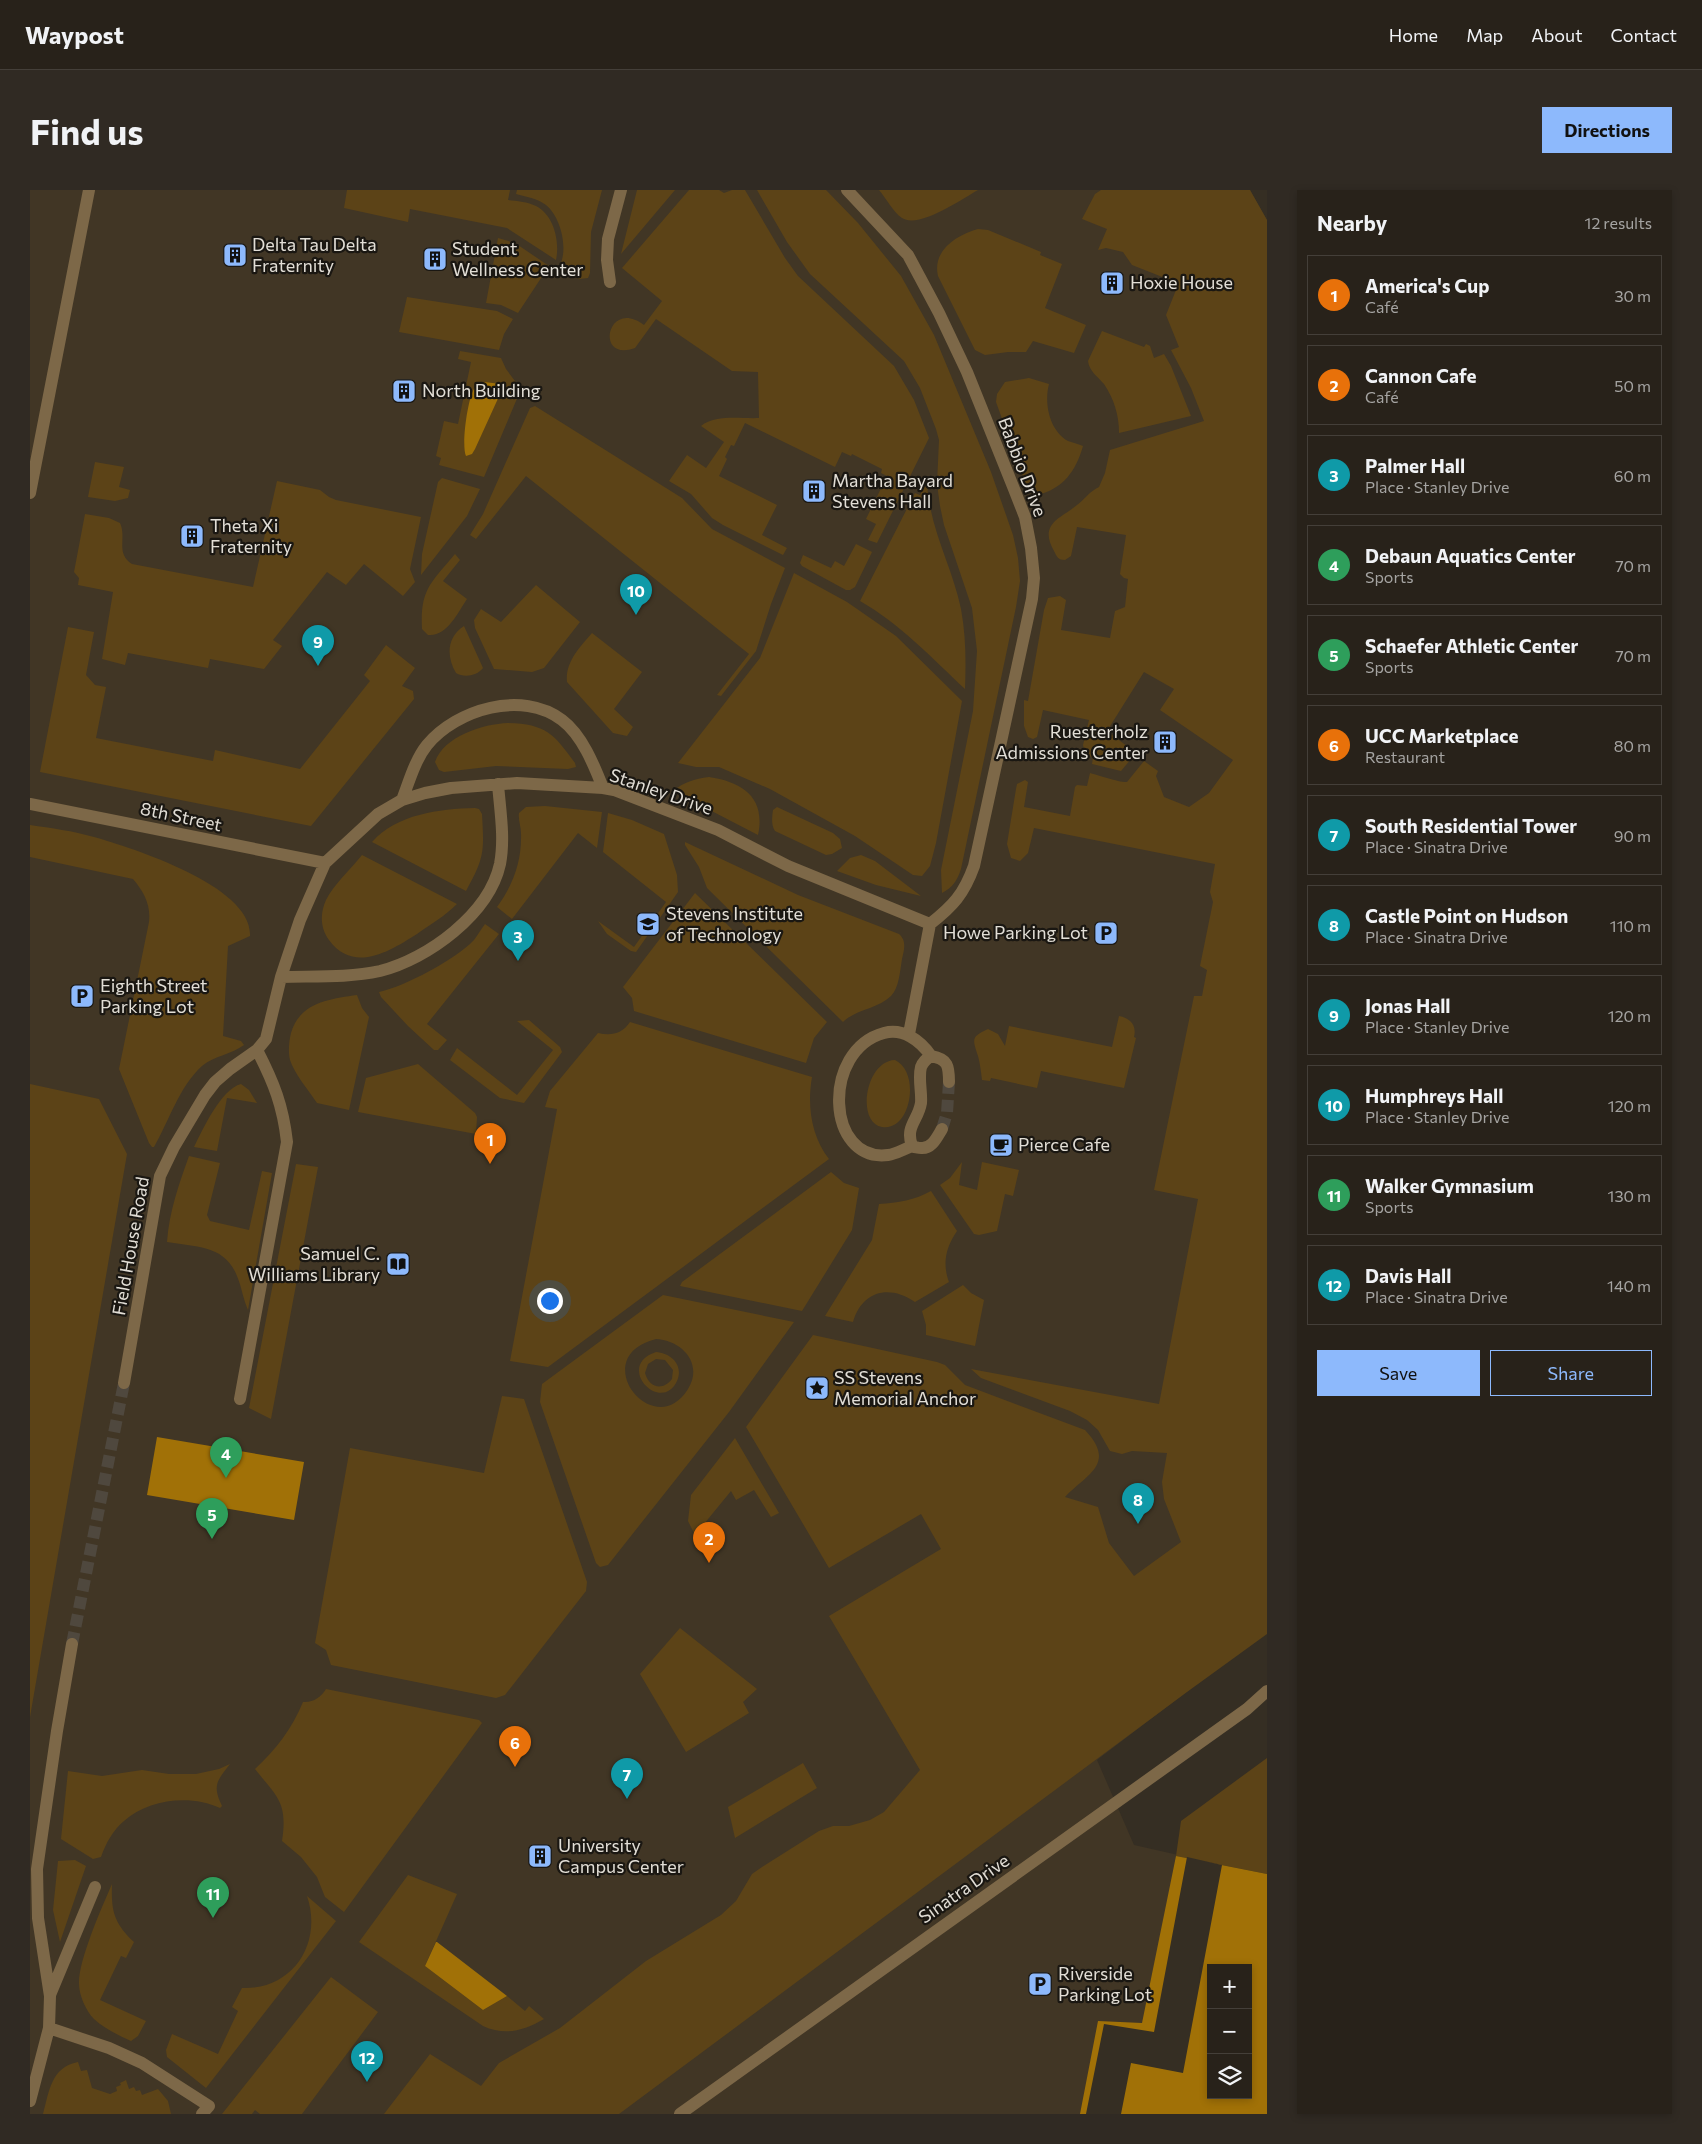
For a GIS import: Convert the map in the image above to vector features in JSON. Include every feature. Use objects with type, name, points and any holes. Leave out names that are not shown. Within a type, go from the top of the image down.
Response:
[{"type":"street","points":[[30,493],[89,190]]},
{"type":"street","points":[[610,282],[607,260],[608,239],[621,190]]},
{"type":"street","name":"Babbio Drive","points":[[847,190],[908,255],[940,314],[967,372],[1025,517],[1032,558],[1034,578],[1032,599],[974,866],[967,888],[950,908],[930,924]]},
{"type":"street","points":[[402,800],[419,759],[426,746],[436,736],[464,717],[498,707],[518,706],[538,710],[552,714],[564,721],[592,761],[603,788]]},
{"type":"street","name":"Stanley Drive","points":[[325,864],[378,814],[402,800],[425,793],[451,788],[517,783],[603,788],[660,807],[718,830],[788,866],[930,924]]},
{"type":"street","points":[[281,976],[356,975],[381,970],[402,963],[424,952],[462,925],[478,907],[499,866],[502,834],[498,784]]},
{"type":"street","name":"8th Street","points":[[30,804],[325,864]]},
{"type":"street","points":[[240,1399],[287,1142],[284,1116],[274,1082],[258,1050],[266,1039],[281,976],[300,920],[325,864]]},
{"type":"street","points":[[909,1034],[930,924]]},
{"type":"street","points":[[931,1056],[909,1034],[894,1030],[868,1038],[847,1062],[838,1094],[844,1130],[854,1144],[877,1156],[892,1155],[912,1146],[923,1149],[931,1145],[942,1129]]},
{"type":"street","name":"Field House Road","points":[[124,1383],[160,1176],[174,1147],[215,1082],[258,1050]]},
{"type":"street","points":[[912,1146],[908,1137],[909,1129],[920,1110],[921,1068],[925,1059],[931,1056],[941,1058],[947,1064],[949,1082]]},
{"type":"street","points":[[30,2101],[49,2028],[50,1996],[38,1918],[37,1870],[56,1731],[72,1644]]},
{"type":"street","name":"Sinatra Drive","points":[[680,2114],[1247,1709],[1267,1691]]},
{"type":"street","points":[[50,1996],[95,1887]]},
{"type":"street","points":[[49,2028],[109,2048],[142,2063],[208,2106],[202,2114]]},
{"type":"shaded area","name":"Stevens Institute of Technology","points":[[30,190],[1250,190],[1267,220],[1223,1664],[1097,1760],[1134,1845],[1187,1857],[1154,2032],[1086,2114],[30,2114]]},
{"type":"shaded area","points":[[347,190],[510,190],[508,200],[536,206],[542,210],[551,222],[556,237],[556,260],[507,228],[410,209],[408,222],[344,208]]},
{"type":"shaded area","points":[[517,190],[602,190],[591,232],[590,273],[588,278],[579,279],[559,267],[562,260],[563,243],[556,217],[546,205],[535,199],[516,194]]},
{"type":"shaded area","points":[[637,190],[675,190],[621,254]]},
{"type":"shaded area","points":[[689,190],[719,190],[724,193],[732,190],[745,190],[785,258],[798,276],[894,366],[914,400],[929,438],[877,543],[868,540],[876,524],[866,519],[887,476],[881,473],[882,469],[852,454],[851,456],[842,452],[835,467],[745,423],[734,446],[731,445],[725,457],[727,459],[719,476],[777,505],[762,535],[787,548],[783,555],[712,518],[691,494],[669,481],[687,455],[706,468],[724,442],[701,426],[721,418],[759,418],[758,372],[732,371],[656,319],[635,348],[622,350],[614,347],[610,340],[610,332],[614,324],[621,319],[631,319],[644,325],[662,301],[622,268]]},
{"type":"shaded area","points":[[757,190],[826,190],[858,223],[901,276],[934,335],[991,472],[1013,535],[1020,581],[1016,607],[961,869],[954,883],[942,893],[941,870],[973,711],[977,651],[972,608],[944,525],[940,506],[937,484],[939,440],[920,388],[904,361],[810,274],[787,242]]},
{"type":"shaded area","points":[[879,190],[978,190],[940,212],[919,220],[909,220],[902,218],[893,209]]},
{"type":"shaded area","points":[[1101,190],[1250,190],[1267,220],[1267,1634],[619,2114],[384,2114],[430,2054],[481,2086],[499,2063],[560,2028],[646,1961],[721,1915],[736,1901],[752,1874],[819,1831],[833,1826],[849,1826],[870,1820],[884,1812],[920,1770],[829,1616],[941,1549],[921,1514],[829,1568],[746,1427],[813,1335],[937,1362],[945,1365],[965,1385],[1085,1430],[1094,1442],[1099,1460],[1089,1475],[1065,1497],[1098,1507],[1109,1543],[1134,1576],[1181,1542],[1164,1499],[1162,1482],[1167,1453],[1132,1451],[1122,1454],[1110,1451],[1098,1430],[1087,1420],[1070,1411],[981,1378],[971,1369],[1159,1404],[1198,1199],[1154,1190],[1194,996],[1202,996],[1207,970],[1200,966],[1213,902],[1210,892],[1215,864],[1034,828],[1028,853],[1020,861],[1011,858],[1007,844],[1017,784],[1025,780],[1028,782],[1024,807],[1070,816],[1075,787],[1077,785],[1087,786],[1090,773],[1127,782],[1144,761],[1158,771],[1156,776],[1164,797],[1189,807],[1209,793],[1233,760],[1160,710],[1174,689],[1144,672],[1107,731],[1136,753],[1121,771],[1092,764],[1093,758],[1085,753],[1083,745],[1089,720],[1043,710],[1037,737],[1033,739],[1028,737],[1024,726],[1024,700],[1028,701],[1044,610],[1048,598],[1060,596],[1066,600],[1061,630],[1110,638],[1115,611],[1125,607],[1128,579],[1120,574],[1126,535],[1077,527],[1071,556],[1063,560],[1059,559],[1050,542],[1050,528],[1054,522],[1099,487],[1105,473],[1110,450],[1204,421],[1191,388],[1171,350],[1179,347],[1166,315],[1176,290],[1168,286],[1170,280],[1132,265],[1123,252],[1106,248],[1098,250],[1107,229],[1082,219],[1095,194]]},
{"type":"shaded area","points":[[978,229],[988,230],[1041,252],[1040,255],[1062,264],[1045,308],[1086,325],[1074,353],[1033,341],[1026,352],[985,355],[975,350],[938,276],[937,267],[942,251],[948,245],[962,235]]},
{"type":"shaded area","points":[[498,238],[515,243],[549,266],[518,313],[501,305],[486,303]]},
{"type":"shaded area","points":[[407,297],[497,311],[513,319],[504,334],[499,350],[399,332]]},
{"type":"shaded area","points":[[1102,331],[1144,347],[1146,344],[1150,346],[1154,358],[1164,354],[1171,366],[1191,416],[1119,433],[1117,414],[1111,395],[1092,371],[1088,361]]},
{"type":"shaded area","points":[[460,351],[501,358],[506,369],[521,389],[484,477],[439,465],[441,458],[436,456],[444,421],[458,424],[471,362],[458,359]]},
{"type":"shaded area","points":[[1029,378],[1049,384],[1047,399],[1052,423],[1056,430],[1068,441],[1083,446],[1077,463],[1067,478],[1054,488],[1037,495],[1030,490],[1025,482],[996,402],[997,394],[1005,382]]},
{"type":"shaded area","points":[[484,382],[501,384],[501,392],[475,449],[472,454],[466,456],[464,442],[470,402],[474,389]]},
{"type":"shaded area","points":[[535,406],[682,498],[712,529],[785,568],[756,651],[721,696],[717,695],[749,654],[526,476],[476,539],[470,535],[483,514],[530,408]]},
{"type":"shaded area","points":[[95,462],[124,467],[119,487],[130,490],[128,498],[115,501],[88,497]]},
{"type":"shaded area","points":[[442,478],[480,489],[467,516],[421,575],[422,554],[438,482]]},
{"type":"shaded area","points":[[927,480],[931,513],[961,609],[965,649],[965,689],[889,620],[860,601],[915,493],[920,495]]},
{"type":"shaded area","points":[[277,481],[320,490],[336,500],[421,517],[410,569],[415,582],[403,596],[364,564],[346,585],[327,572],[273,640],[282,646],[264,669],[210,659],[208,668],[128,653],[125,665],[102,659],[113,592],[78,585],[79,578],[74,572],[85,514],[109,518],[120,523],[124,555],[132,564],[253,587]]},
{"type":"shaded area","points":[[856,544],[872,552],[855,587],[850,590],[846,590],[802,566],[800,563],[803,555],[831,568],[835,561],[844,566]]},
{"type":"shaded area","points":[[455,554],[460,560],[443,581],[467,599],[456,617],[446,628],[435,635],[428,635],[422,629],[425,595],[433,580]]},
{"type":"shaded area","points":[[794,573],[847,602],[896,636],[962,701],[936,843],[930,866],[922,876],[913,875],[855,836],[770,789],[719,767],[696,767],[678,763],[760,658]]},
{"type":"shaded area","points":[[536,585],[580,622],[544,668],[532,672],[494,669],[475,628],[474,620],[481,609],[501,622]]},
{"type":"shaded area","points":[[464,626],[483,668],[477,673],[466,676],[456,673],[450,654],[451,641],[458,630]]},
{"type":"shaded area","points":[[68,627],[94,632],[86,675],[95,685],[106,687],[96,738],[213,761],[215,750],[300,769],[370,681],[364,675],[386,645],[415,668],[402,686],[413,691],[414,699],[311,826],[40,772]]},
{"type":"shaded area","points":[[592,633],[642,672],[614,709],[633,727],[627,736],[613,733],[567,682],[568,668],[571,661],[578,649]]},
{"type":"shaded area","points":[[508,723],[532,726],[548,732],[561,745],[576,767],[568,769],[496,766],[444,772],[439,770],[435,762],[440,753],[455,738],[476,729]]},
{"type":"shaded area","points":[[709,777],[732,783],[749,794],[755,802],[758,811],[760,822],[758,835],[673,791],[690,781]]},
{"type":"shaded area","points":[[545,806],[602,812],[597,848],[578,833],[512,919],[497,907],[508,890],[518,863],[521,843],[519,813],[526,807]]},
{"type":"shaded area","points":[[777,807],[833,833],[840,839],[842,848],[826,855],[775,831],[772,824],[772,815],[773,810]]},
{"type":"shaded area","points":[[479,809],[482,814],[483,846],[477,870],[466,891],[372,842],[382,833],[406,819],[433,812]]},
{"type":"shaded area","points":[[608,813],[632,820],[664,834],[677,875],[678,892],[636,952],[631,951],[607,934],[598,921],[634,947],[666,902],[603,852]]},
{"type":"shaded area","points":[[30,825],[94,837],[161,860],[212,886],[232,901],[246,918],[250,936],[228,946],[223,1036],[241,1041],[244,1045],[217,1057],[202,1066],[194,1074],[181,1094],[154,1147],[149,1143],[119,1069],[149,922],[149,910],[146,899],[133,879],[30,857]]},
{"type":"shaded area","points":[[685,842],[798,895],[899,934],[904,943],[904,949],[899,979],[894,993],[874,1007],[854,1014],[843,1022],[707,888],[699,867]]},
{"type":"shaded area","points":[[362,855],[457,904],[438,920],[395,947],[372,956],[361,958],[350,956],[339,950],[329,940],[324,931],[322,915],[329,894]]},
{"type":"shaded area","points":[[861,855],[875,861],[921,896],[876,885],[837,871],[850,858]]},
{"type":"shaded area","points":[[695,893],[827,1022],[814,1038],[806,1063],[634,1011],[632,998],[623,987]]},
{"type":"shaded area","points":[[485,924],[499,934],[427,1024],[447,1040],[438,1050],[434,1050],[408,1026],[381,997],[379,992],[402,984],[443,963],[474,940]]},
{"type":"shaded area","points":[[357,995],[362,1008],[369,1017],[349,1110],[317,1103],[292,1065],[289,1057],[289,1046],[295,1023],[309,1008],[337,998]]},
{"type":"shaded area","points":[[1119,1016],[1126,1018],[1132,1023],[1135,1033],[1134,1037],[1136,1038],[1124,1088],[1041,1071],[1037,1088],[991,1078],[990,1081],[982,1080],[974,1040],[978,1034],[988,1029],[998,1034],[1005,1046],[1009,1026],[1112,1047]]},
{"type":"shaded area","points":[[529,1020],[560,1047],[562,1052],[524,1103],[500,1098],[450,1060],[457,1048],[517,1095],[553,1050],[517,1021]]},
{"type":"shaded area","points":[[630,1022],[812,1077],[810,1109],[814,1130],[829,1159],[548,1367],[510,1361],[557,1109],[545,1107],[550,1091],[598,1033],[620,1032]]},
{"type":"shaded area","points":[[895,1060],[903,1067],[908,1076],[909,1100],[906,1111],[900,1120],[892,1126],[882,1127],[874,1123],[869,1115],[867,1104],[868,1092],[877,1070],[885,1063]]},
{"type":"shaded area","points":[[418,1064],[475,1113],[477,1117],[476,1134],[358,1112],[366,1078]]},
{"type":"shaded area","points":[[30,1084],[99,1099],[127,1154],[30,1717]]},
{"type":"shaded area","points":[[241,1084],[249,1090],[257,1103],[227,1098],[217,1151],[194,1147],[220,1101],[226,1093]]},
{"type":"shaded area","points":[[189,1156],[220,1163],[207,1215],[210,1221],[249,1230],[262,1171],[272,1173],[248,1310],[237,1276],[225,1258],[208,1249],[167,1242],[172,1209]]},
{"type":"shaded area","points":[[962,1162],[959,1185],[977,1190],[982,1162],[1019,1170],[1013,1196],[1005,1194],[997,1231],[979,1235],[974,1234],[940,1185],[950,1178]]},
{"type":"shaded area","points":[[296,1164],[318,1167],[271,1419],[249,1408]]},
{"type":"shaded area","points":[[831,1172],[844,1183],[859,1188],[852,1230],[802,1311],[680,1286],[682,1282]]},
{"type":"shaded area","points":[[931,1191],[957,1231],[946,1255],[949,1282],[915,1302],[896,1293],[886,1292],[870,1297],[863,1303],[853,1322],[825,1316],[872,1240],[879,1204],[919,1197]]},
{"type":"shaded area","points":[[963,1285],[971,1293],[984,1300],[975,1346],[926,1335],[926,1325],[922,1311]]},
{"type":"shaded area","points":[[663,1295],[794,1322],[729,1412],[608,1565],[600,1567],[596,1563],[540,1402],[542,1384]],"holes":[[[656,1339],[665,1340],[681,1348],[691,1362],[693,1370],[688,1389],[674,1403],[659,1407],[644,1402],[633,1391],[626,1377],[626,1362],[636,1349]]]},
{"type":"shaded area","points":[[656,1352],[667,1355],[675,1361],[679,1375],[670,1390],[661,1393],[652,1390],[645,1384],[640,1376],[639,1367],[644,1359]],"holes":[[[656,1359],[665,1360],[673,1370],[672,1379],[665,1385],[653,1385],[645,1373],[648,1364]]]},
{"type":"shaded area","points":[[502,1396],[524,1399],[587,1582],[586,1591],[505,1695],[496,1698],[331,1665],[326,1650],[315,1643],[350,1448],[484,1473]]},
{"type":"shaded area","points":[[157,1437],[304,1462],[294,1520],[147,1495]]},
{"type":"shaded area","points":[[735,1438],[779,1513],[771,1517],[754,1490],[736,1500],[731,1491],[695,1535],[688,1521],[691,1495]]},
{"type":"shaded area","points":[[680,1628],[757,1689],[743,1702],[749,1713],[686,1752],[640,1674]]},
{"type":"shaded area","points":[[326,1689],[479,1720],[482,1723],[344,1912],[325,1897],[317,1877],[301,1857],[282,1841],[282,1808],[275,1794],[255,1769],[283,1738],[303,1702],[310,1702],[316,1699]]},
{"type":"shaded area","points":[[1267,1758],[1267,1874],[1176,1856],[1181,1821]]},
{"type":"shaded area","points":[[803,1763],[817,1788],[735,1838],[728,1807]]},
{"type":"shaded area","points":[[230,1764],[217,1783],[217,1793],[222,1806],[220,1808],[196,1801],[183,1800],[170,1801],[145,1808],[116,1828],[101,1857],[93,1859],[61,1839],[68,1771],[102,1776],[142,1770],[169,1774],[196,1774],[219,1769]]},
{"type":"shaded area","points":[[1176,1856],[1267,1874],[1267,2114],[1080,2114],[1098,2021],[1142,2023]]},
{"type":"shaded area","points":[[75,1860],[86,1866],[60,1942],[53,1910],[58,1861]]},
{"type":"shaded area","points":[[408,1875],[457,1894],[425,1966],[483,2010],[507,1996],[525,2011],[529,2006],[544,2019],[529,2027],[514,2031],[499,2031],[483,2026],[359,1942]]},
{"type":"shaded area","points":[[112,1884],[112,1902],[115,1916],[122,1929],[134,1942],[126,1958],[121,1956],[100,2000],[146,2021],[138,2036],[131,2041],[107,2029],[91,2016],[79,1988],[82,1962],[86,1948]]},
{"type":"shaded area","points":[[307,1896],[336,1921],[206,2088],[167,2057],[166,2050],[172,2034],[218,2054],[238,2011],[232,2007],[242,1988],[260,1987],[276,1981],[289,1972],[300,1960],[307,1946],[311,1930],[311,1914]]},
{"type":"shaded area","points":[[436,1942],[507,1996],[483,2010],[425,1966]]},
{"type":"shaded area","points":[[331,1977],[378,2012],[302,2114],[260,2114],[255,2110],[252,2114],[222,2114]]},
{"type":"shaded area","points":[[78,2062],[81,2071],[87,2070],[92,2088],[110,2094],[117,2091],[116,2087],[126,2080],[129,2089],[134,2087],[136,2091],[140,2090],[142,2095],[158,2089],[168,2101],[171,2114],[43,2114],[50,2089],[57,2075],[62,2069]]},
{"type":"pier","points":[[1187,1857],[1222,1865],[1183,2073],[1131,2063],[1121,2114],[1086,2114],[1104,2024],[1154,2032]]},
{"type":"tunnel","points":[[942,1129],[947,1113],[949,1082]]},
{"type":"tunnel","points":[[72,1644],[124,1383]]},
{"type":"place","name":"Delta Tau Delta Fraternity","points":[[235,255]]},
{"type":"place","name":"Student Wellness Center","points":[[435,259]]},
{"type":"place","name":"Hoxie House","points":[[1112,283]]},
{"type":"place","name":"North Building","points":[[404,391]]},
{"type":"place","name":"Martha Bayard Stevens Hall","points":[[814,491]]},
{"type":"place","name":"Theta Xi Fraternity","points":[[192,536]]},
{"type":"place","name":"Humphreys Hall","points":[[636,615]]},
{"type":"place","name":"Jonas Hall","points":[[318,666]]},
{"type":"place","name":"Ruesterholz Admissions Center","points":[[1165,742]]},
{"type":"place","name":"Stevens Institute of Technology","points":[[648,924]]},
{"type":"place","name":"Howe Parking Lot","points":[[1106,933]]},
{"type":"place","name":"Palmer Hall","points":[[518,961]]},
{"type":"place","name":"Eighth Street Parking Lot","points":[[82,996]]},
{"type":"place","name":"Pierce Cafe","points":[[1001,1145]]},
{"type":"place","name":"America's Cup","points":[[490,1164]]},
{"type":"place","name":"Samuel C. Williams Library","points":[[398,1264]]},
{"type":"place","name":"SS Stevens Memorial Anchor","points":[[817,1388]]},
{"type":"place","name":"Debaun Aquatics Center","points":[[226,1478]]},
{"type":"place","name":"Castle Point on Hudson","points":[[1138,1524]]},
{"type":"place","name":"Schaefer Athletic Center","points":[[212,1539]]},
{"type":"place","name":"Cannon Cafe","points":[[709,1563]]},
{"type":"place","name":"UCC Marketplace","points":[[515,1767]]},
{"type":"place","name":"South Residential Tower","points":[[627,1799]]},
{"type":"place","name":"University Campus Center","points":[[540,1856]]},
{"type":"place","name":"Walker Gymnasium","points":[[213,1918]]},
{"type":"place","name":"Riverside Parking Lot","points":[[1040,1984]]},
{"type":"place","name":"Davis Hall","points":[[367,2082]]}]
